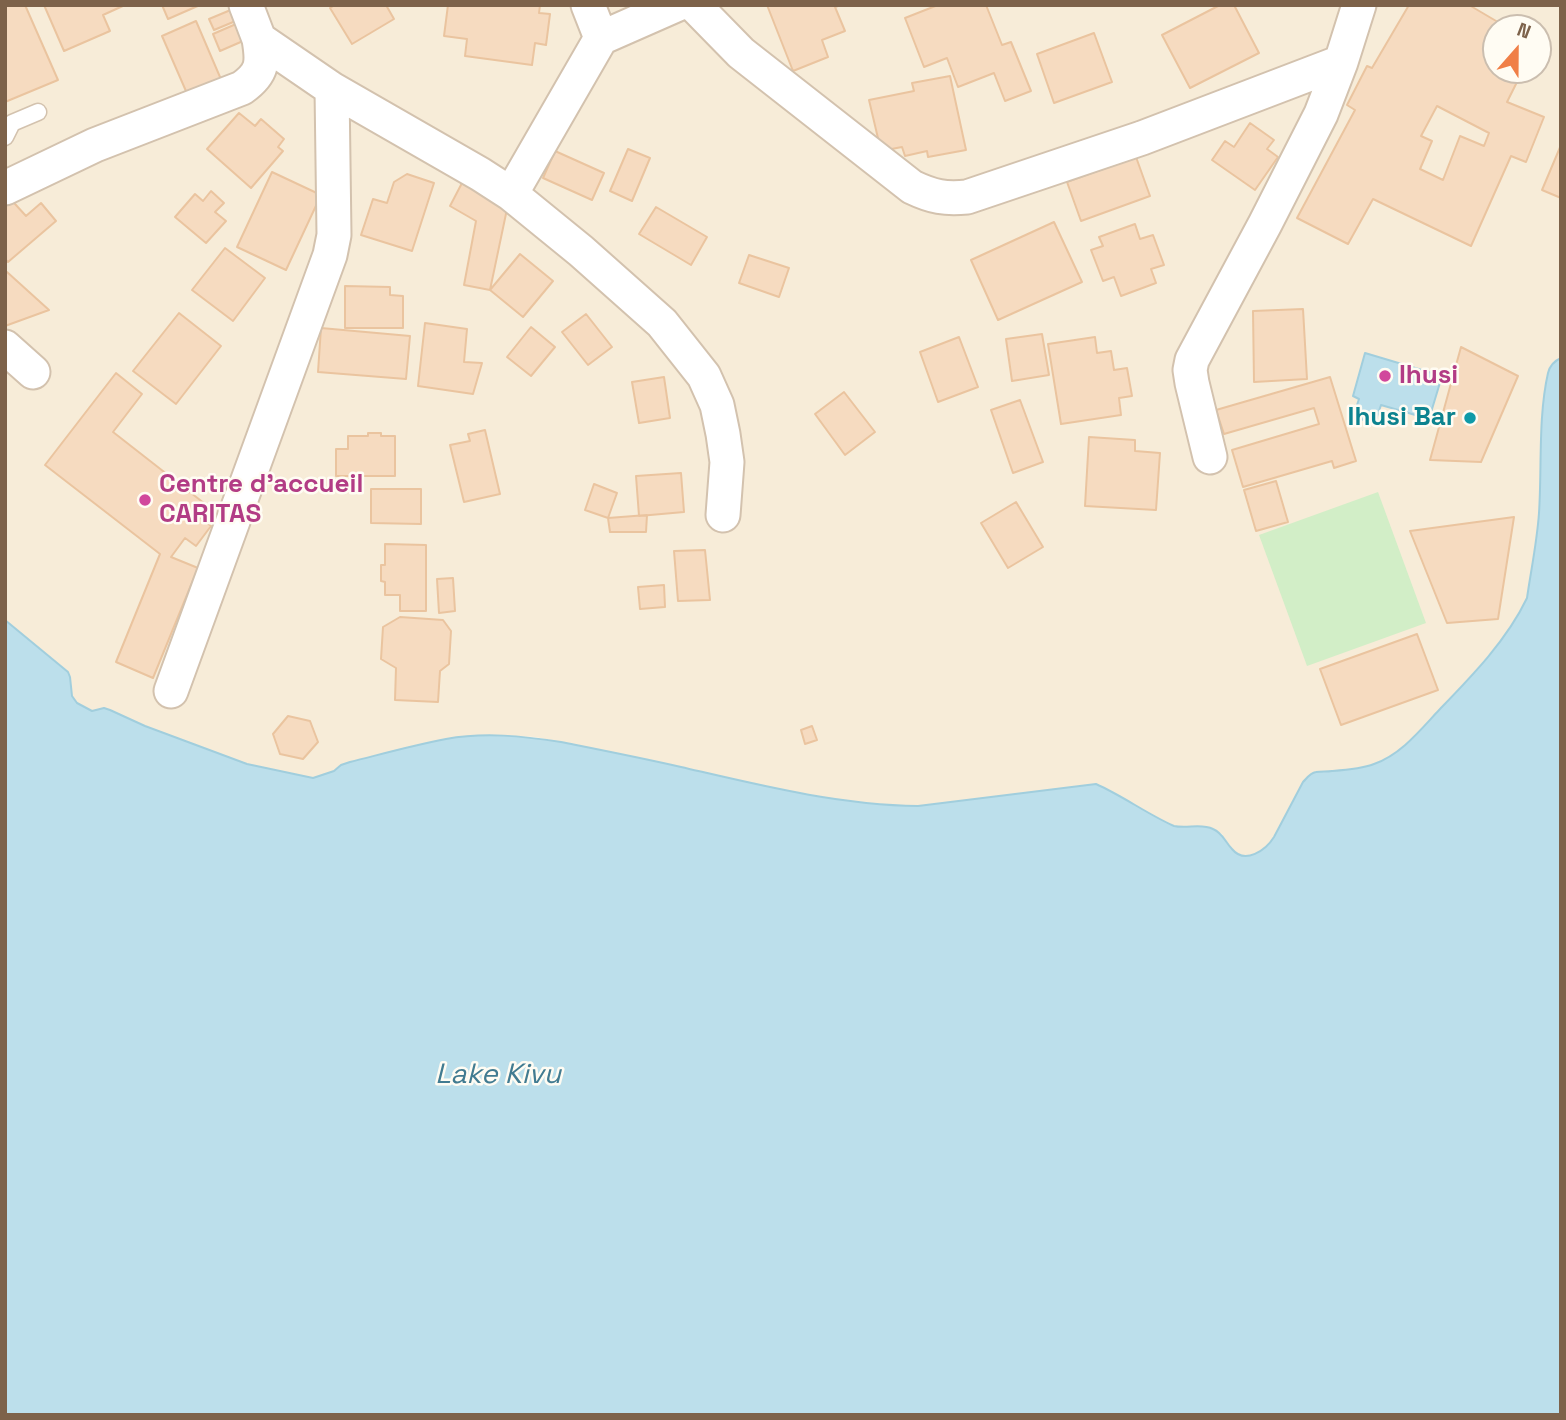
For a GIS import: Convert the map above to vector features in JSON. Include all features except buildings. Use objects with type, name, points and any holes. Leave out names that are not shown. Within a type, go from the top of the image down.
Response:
[{"type":"street","points":[[5,188],[95,145],[242,88],[253,80],[259,71],[262,58],[259,39],[246,5]]},
{"type":"street","points":[[588,5],[601,38]]},
{"type":"street","points":[[511,194],[601,38],[676,5]]},
{"type":"street","points":[[694,5],[741,54],[912,187],[929,195],[948,199],[967,197],[1142,138],[1341,62]]},
{"type":"street","points":[[1210,457],[1192,383],[1192,360],[1321,114],[1359,5]]},
{"type":"street","points":[[259,39],[332,89],[511,194],[581,251],[662,323],[704,376],[717,405],[727,462],[723,515]]},
{"type":"street","points":[[171,691],[330,255],[335,217],[332,89]]},
{"type":"street","points":[[5,346],[33,372]]},
{"type":"lane","points":[[5,136],[12,123],[38,112]]},
{"type":"shaded area","points":[[5,5],[1561,5],[1561,358],[1554,361],[1548,373],[1539,517],[1527,599],[1505,635],[1412,739],[1395,754],[1375,764],[1355,769],[1316,772],[1270,844],[1254,855],[1238,854],[1232,850],[1222,834],[1209,827],[1174,826],[1096,784],[918,806],[889,805],[835,799],[765,786],[535,737],[467,736],[441,740],[350,762],[313,778],[247,764],[104,708],[92,711],[77,703],[72,696],[68,672],[5,620]]},
{"type":"green space","points":[[1378,492],[1426,623],[1307,666],[1259,535]]},
{"type":"water","points":[[1365,353],[1442,376],[1429,419],[1381,405],[1375,423],[1353,417],[1359,399],[1353,396]]},
{"type":"water","name":"Lake Kivu","points":[[1561,358],[1561,1415],[5,1415],[5,620],[68,672],[72,696],[77,703],[92,711],[104,708],[247,764],[313,778],[350,762],[410,747],[446,739],[489,735],[561,742],[799,793],[888,805],[918,806],[1096,784],[1174,826],[1204,826],[1213,829],[1237,854],[1249,856],[1261,851],[1274,837],[1303,782],[1312,773],[1348,770],[1374,764],[1393,754],[1418,733],[1488,657],[1519,613],[1527,598],[1538,524],[1545,390],[1550,368]]},
{"type":"place","name":"Ihusi","points":[[1385,376]]},
{"type":"place","name":"Ihusi Bar","points":[[1470,418]]},
{"type":"place","name":"Centre d'accueil CARITAS","points":[[145,500]]}]
